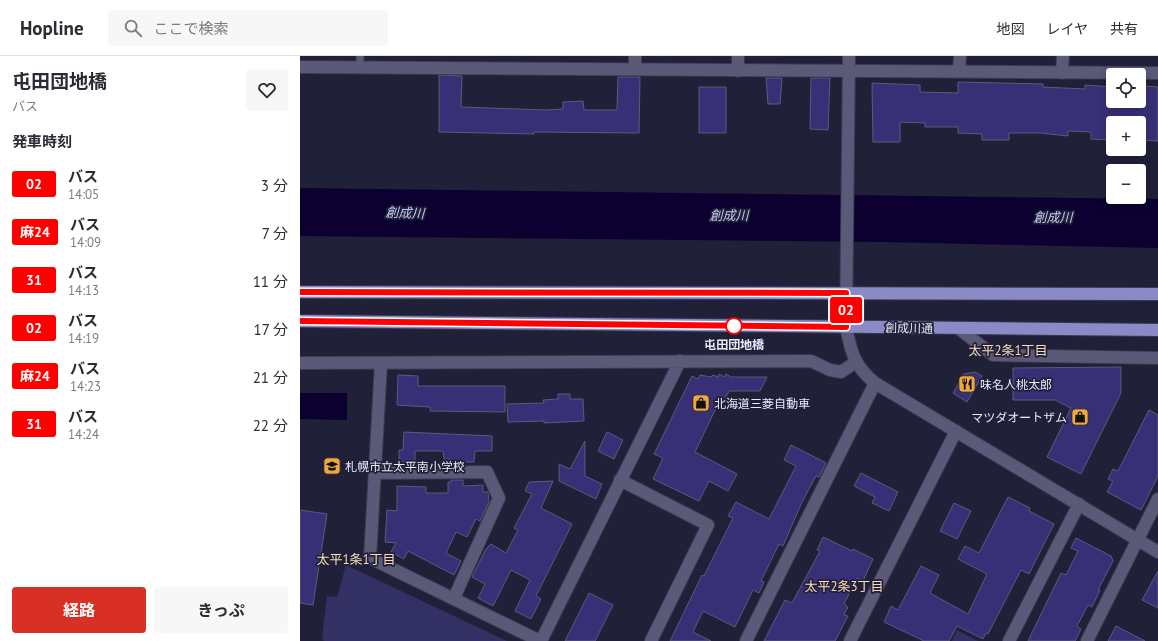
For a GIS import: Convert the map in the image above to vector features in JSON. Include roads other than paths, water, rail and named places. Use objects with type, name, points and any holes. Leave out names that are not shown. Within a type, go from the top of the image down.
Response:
[{"type":"highway","points":[[300,292],[1158,294]]},
{"type":"highway","name":"創成川通","points":[[300,321],[1158,330]]},
{"type":"street","points":[[635,56],[635,69]]},
{"type":"street","points":[[738,56],[738,71]]},
{"type":"street","points":[[849,56],[849,175],[846,327],[852,353],[856,362],[865,375],[875,383],[1158,552]]},
{"type":"street","points":[[960,56],[960,72]]},
{"type":"street","points":[[1062,72],[1063,56]]},
{"type":"street","points":[[300,67],[360,62],[528,62],[635,69],[738,71],[1158,73]]},
{"type":"street","points":[[958,328],[993,355],[1158,358]]},
{"type":"street","points":[[381,363],[370,558],[540,641],[680,361]]},
{"type":"street","points":[[300,363],[811,361],[830,370],[841,372],[856,362]]},
{"type":"street","points":[[746,641],[875,383]]},
{"type":"street","points":[[850,641],[956,431]]},
{"type":"street","points":[[375,472],[487,472],[499,498],[454,598]]},
{"type":"street","points":[[620,480],[708,524],[651,641]]},
{"type":"street","points":[[1087,641],[1158,499]]},
{"type":"street","points":[[1009,641],[1079,504]]},
{"type":"water","name":"創成川","points":[[300,188],[1106,198],[1106,204],[1146,204],[1146,199],[1158,199],[1158,248],[882,242],[300,236]]},
{"type":"water","points":[[300,393],[347,393],[347,420],[300,419]]},
{"type":"place","name":"屯田団地橋","points":[[734,326]]},
{"type":"place","name":"味名人桃太郎","points":[[967,384]]},
{"type":"place","name":"北海道三菱自動車","points":[[701,403]]},
{"type":"place","name":"マツダオートザム","points":[[1080,417]]},
{"type":"place","name":"札幌市立太平南小学校","points":[[332,466]]},
{"type":"district","name":"太平2条1丁目","points":[[1008,350]]},
{"type":"district","name":"太平1条1丁目","points":[[356,559]]},
{"type":"district","name":"太平2条3丁目","points":[[844,586]]}]
